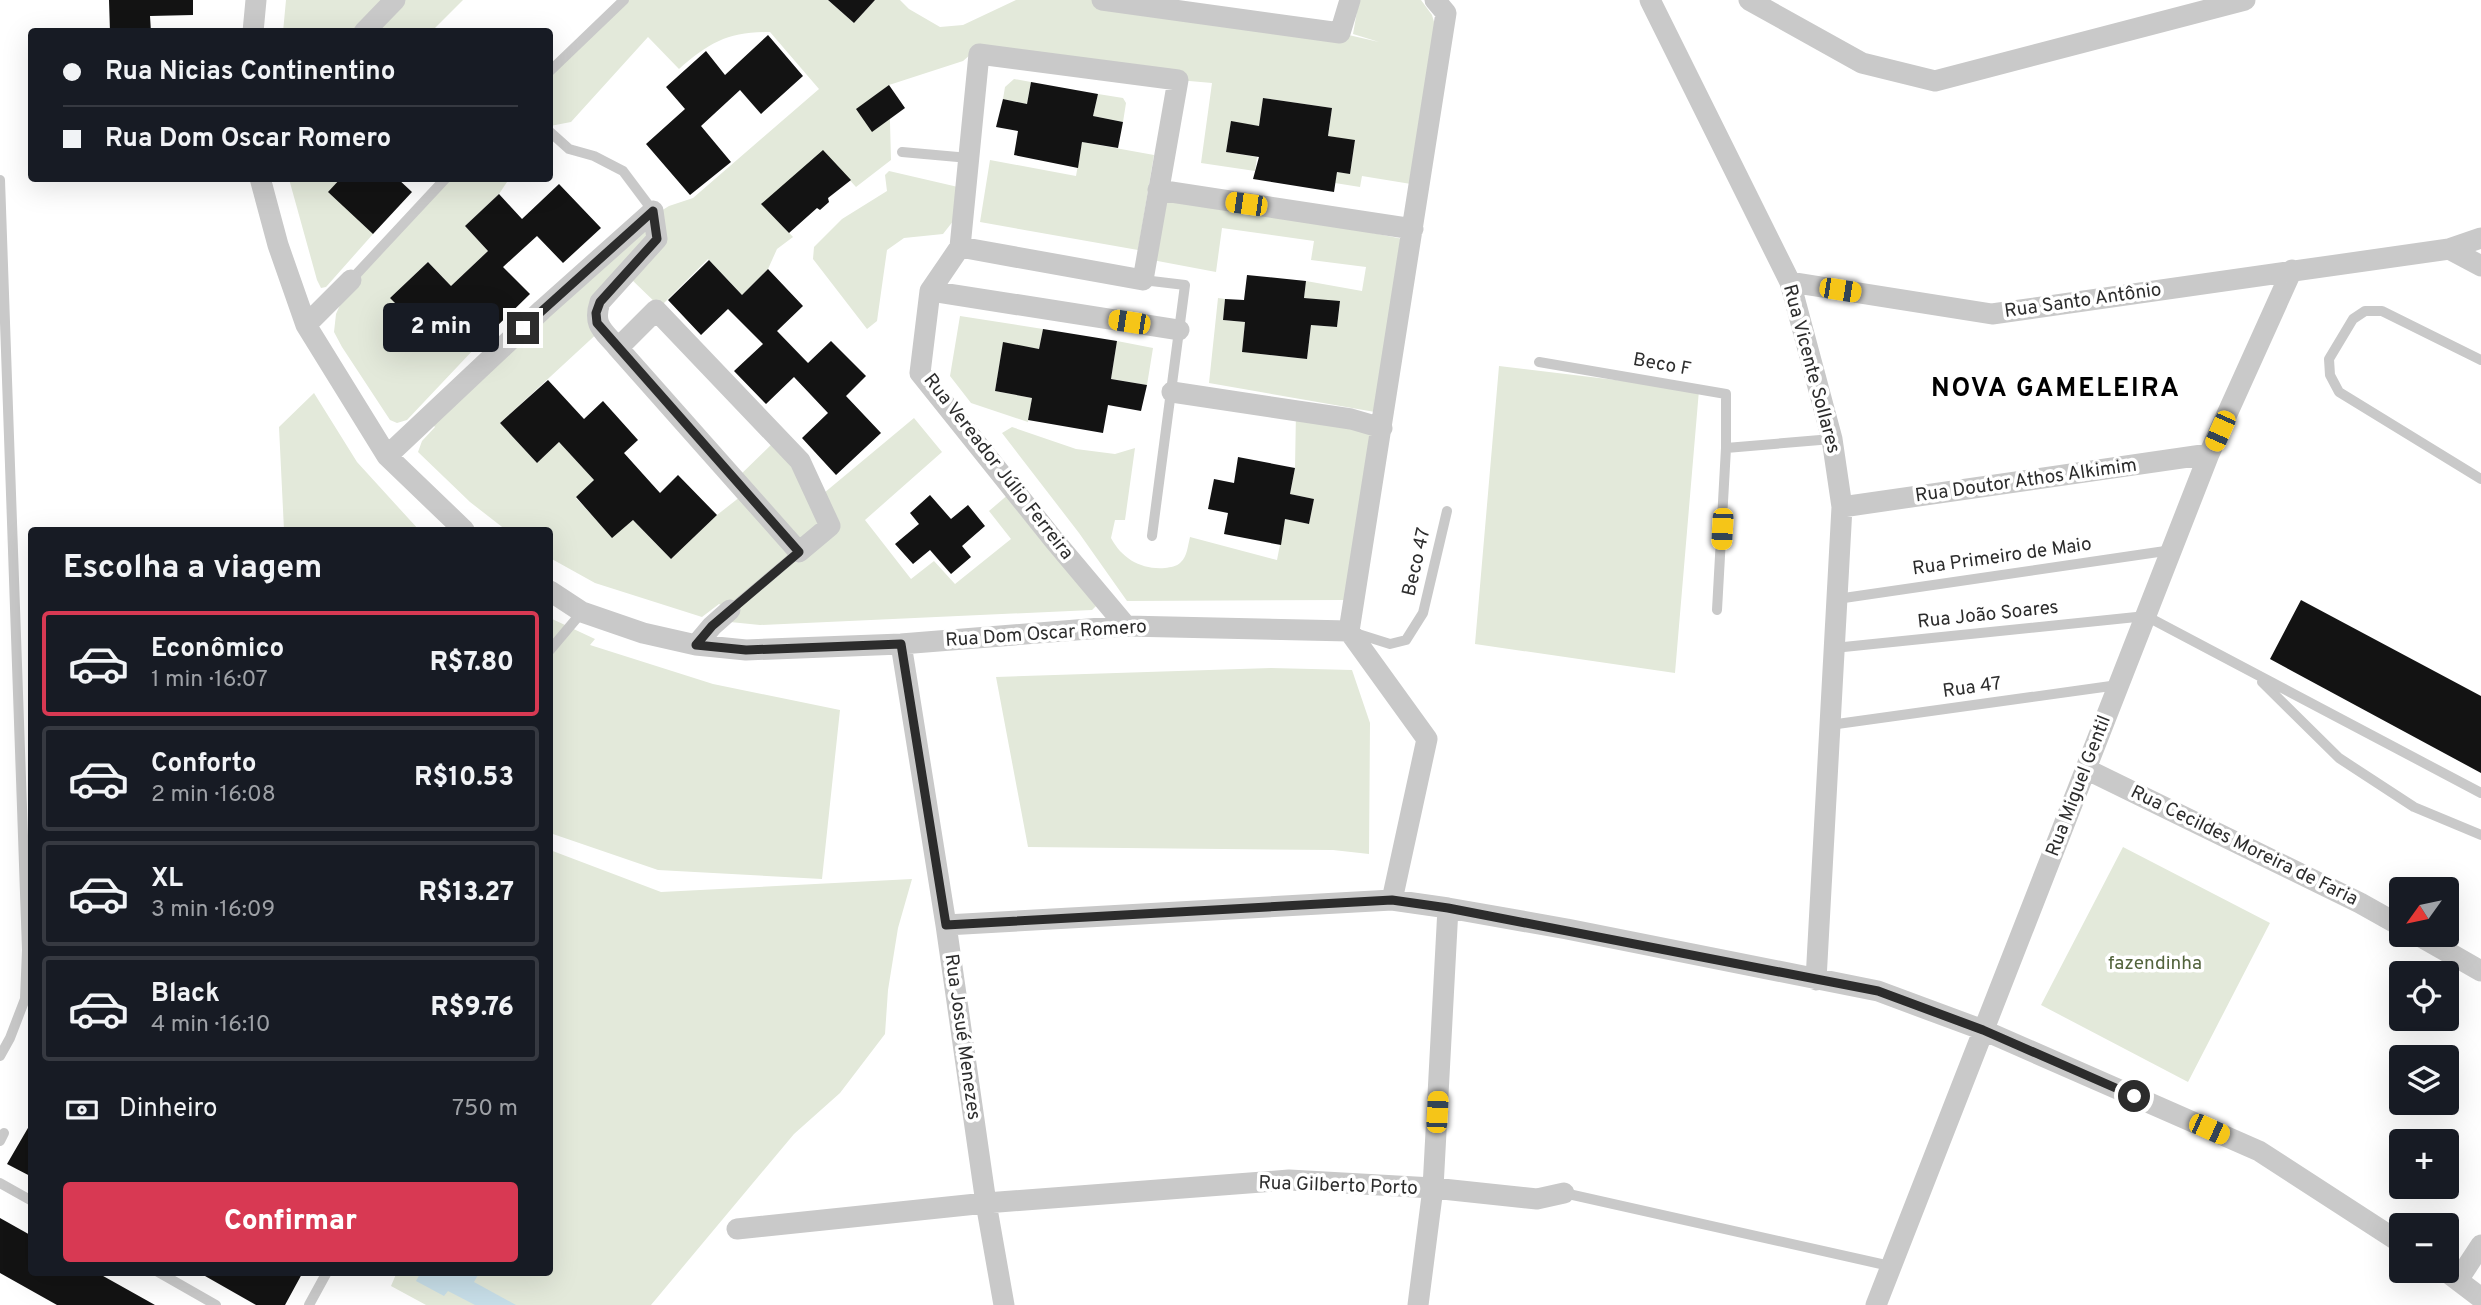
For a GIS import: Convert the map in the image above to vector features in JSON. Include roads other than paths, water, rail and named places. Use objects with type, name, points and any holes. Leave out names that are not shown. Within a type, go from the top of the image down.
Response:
[{"type":"street","points":[[253,28],[256,0]]},
{"type":"street","points":[[368,28],[395,0]]},
{"type":"street","points":[[1102,0],[1340,33],[1350,0]]},
{"type":"street","points":[[1392,900],[1427,739],[1349,631],[1446,13],[1435,0]]},
{"type":"street","name":"Rua Vicente Sollares","points":[[1650,0],[1790,282],[1832,439],[1842,507],[1816,980]]},
{"type":"street","points":[[1749,0],[1862,63],[1935,81],[2245,0]]},
{"type":"street","name":"Rua Vereador Júlio Ferreira","points":[[1126,626],[920,373],[930,291],[960,247],[979,54],[1178,80],[1143,280]]},
{"type":"street","points":[[261,182],[278,245],[306,325],[387,456],[461,527]]},
{"type":"street","points":[[1158,190],[1412,229]]},
{"type":"street","points":[[618,348],[656,310],[800,461],[830,526],[799,552],[618,348],[597,323],[596,313],[600,302],[657,239],[653,211]]},
{"type":"street","points":[[387,456],[542,310],[653,211]]},
{"type":"street","name":"Rua Santo Antônio","points":[[1790,282],[1992,314],[2449,249],[2481,238]]},
{"type":"street","points":[[960,247],[1143,280]]},
{"type":"street","points":[[2449,249],[2481,266]]},
{"type":"street","name":"Rua Miguel Gentil","points":[[1877,1305],[2209,454],[2292,270]]},
{"type":"street","points":[[306,325],[351,280]]},
{"type":"street","points":[[930,291],[1179,330]]},
{"type":"street","points":[[1172,392],[1351,419],[1382,428]]},
{"type":"street","name":"Rua Doutor Athos Alkimim","points":[[1842,507],[2209,454]]},
{"type":"street","name":"Rua Dom Oscar Romero","points":[[553,593],[582,612],[643,633],[696,645],[746,650],[901,644],[1126,626],[1349,631]]},
{"type":"street","points":[[696,645],[730,610]]},
{"type":"street","name":"Rua Josué Menezes","points":[[901,644],[1004,1305]]},
{"type":"street","name":"Rua Cecildes Moreira de Faria","points":[[2086,769],[2389,919]]},
{"type":"street","points":[[946,925],[1392,900],[1567,929],[1878,991],[1983,1030],[2259,1151],[2389,1235]]},
{"type":"street","points":[[1418,1305],[1433,1188],[1448,908]]},
{"type":"street","points":[[2439,947],[2481,971]]},
{"type":"street","name":"Rua Gilberto Porto","points":[[737,1229],[986,1203],[1289,1180],[1433,1188],[1538,1199],[1564,1194]]},
{"type":"street","points":[[2459,1267],[2481,1245]]},
{"type":"street","points":[[2459,1281],[2481,1298]]},
{"type":"lane","points":[[553,68],[624,0]]},
{"type":"lane","points":[[553,135],[569,149],[594,156],[623,171],[653,211]]},
{"type":"lane","points":[[902,152],[969,159]]},
{"type":"lane","points":[[0,180],[27,832],[25,999],[0,1056]]},
{"type":"lane","points":[[351,280],[442,182]]},
{"type":"lane","points":[[1143,280],[1185,285],[1152,536]]},
{"type":"lane","points":[[2481,360],[2382,311],[2365,312],[2353,319],[2329,359],[2330,375],[2339,391],[2481,479]]},
{"type":"lane","name":"Beco F","points":[[1539,362],[1726,394],[1726,448],[1717,610]]},
{"type":"lane","points":[[1726,448],[1832,439]]},
{"type":"lane","name":"Beco 47","points":[[1349,631],[1390,644],[1406,640],[1423,613],[1447,512]]},
{"type":"lane","name":"Rua Primeiro de Maio","points":[[1837,598],[2172,550]]},
{"type":"lane","points":[[730,610],[799,552]]},
{"type":"lane","points":[[553,646],[582,612]]},
{"type":"lane","points":[[2146,616],[2481,793]]},
{"type":"lane","name":"Rua João Soares","points":[[1834,648],[2146,616]]},
{"type":"lane","points":[[2252,673],[2339,758],[2414,807],[2481,835]]},
{"type":"lane","name":"Rua 47","points":[[1830,725],[2119,685]]},
{"type":"lane","points":[[0,1183],[28,1199]]},
{"type":"lane","name":"Rua Gilberto Porto","points":[[1564,1194],[1890,1266]]},
{"type":"lane","points":[[165,1276],[216,1305]]},
{"type":"lane","points":[[309,1305],[325,1276]]},
{"type":"water","points":[[419,1276],[477,1276],[474,1282],[516,1305],[475,1305],[448,1291],[444,1296],[416,1281]]},
{"type":"district","name":"NOVA GAMELEIRA","points":[[2056,389]]},
{"type":"park label","name":"fazendinha","points":[[2155,964]]}]
